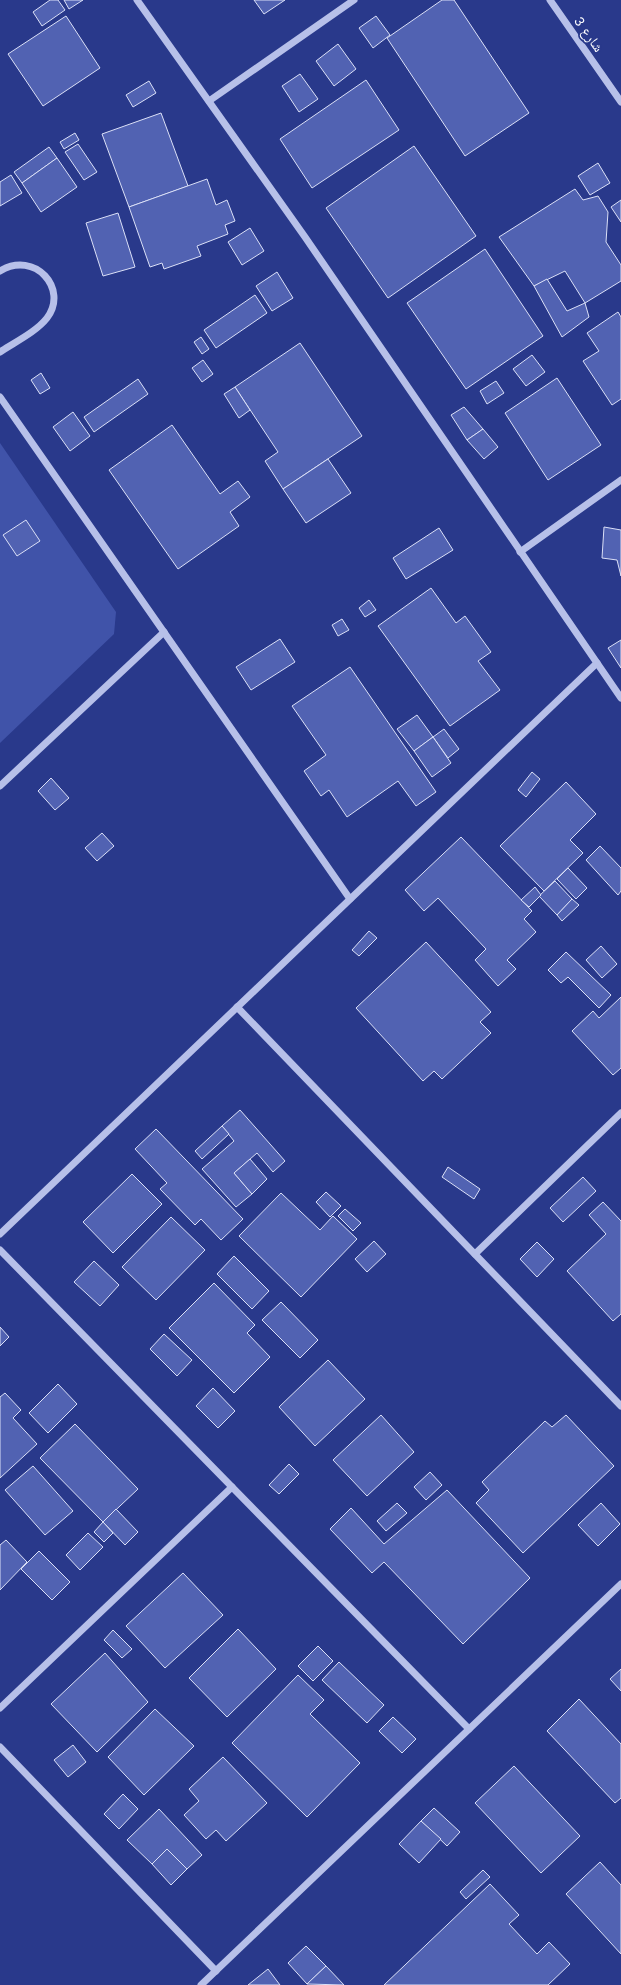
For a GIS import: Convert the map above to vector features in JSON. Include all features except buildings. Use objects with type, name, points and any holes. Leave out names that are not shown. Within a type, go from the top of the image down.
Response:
[{"type":"street","points":[[137,0],[305,237],[621,698]]},
{"type":"street","points":[[209,101],[354,0]]},
{"type":"street","name":"شارع 3","points":[[550,0],[621,102]]},
{"type":"street","points":[[0,271],[8,266],[20,264],[32,266],[42,273],[50,282],[53,294],[53,306],[47,318],[39,326],[0,352]]},
{"type":"street","points":[[0,397],[350,899]]},
{"type":"street","points":[[520,552],[621,480]]},
{"type":"street","points":[[0,786],[164,632]]},
{"type":"street","points":[[0,1234],[597,663]]},
{"type":"street","points":[[237,1007],[621,1406]]},
{"type":"street","points":[[475,1254],[621,1112]]},
{"type":"street","points":[[0,1250],[469,1729]]},
{"type":"street","points":[[0,1708],[232,1486]]},
{"type":"street","points":[[201,1985],[621,1584]]},
{"type":"street","points":[[0,1747],[216,1971]]},
{"type":"shaded area","points":[[0,443],[116,612],[114,634],[0,743]]}]
